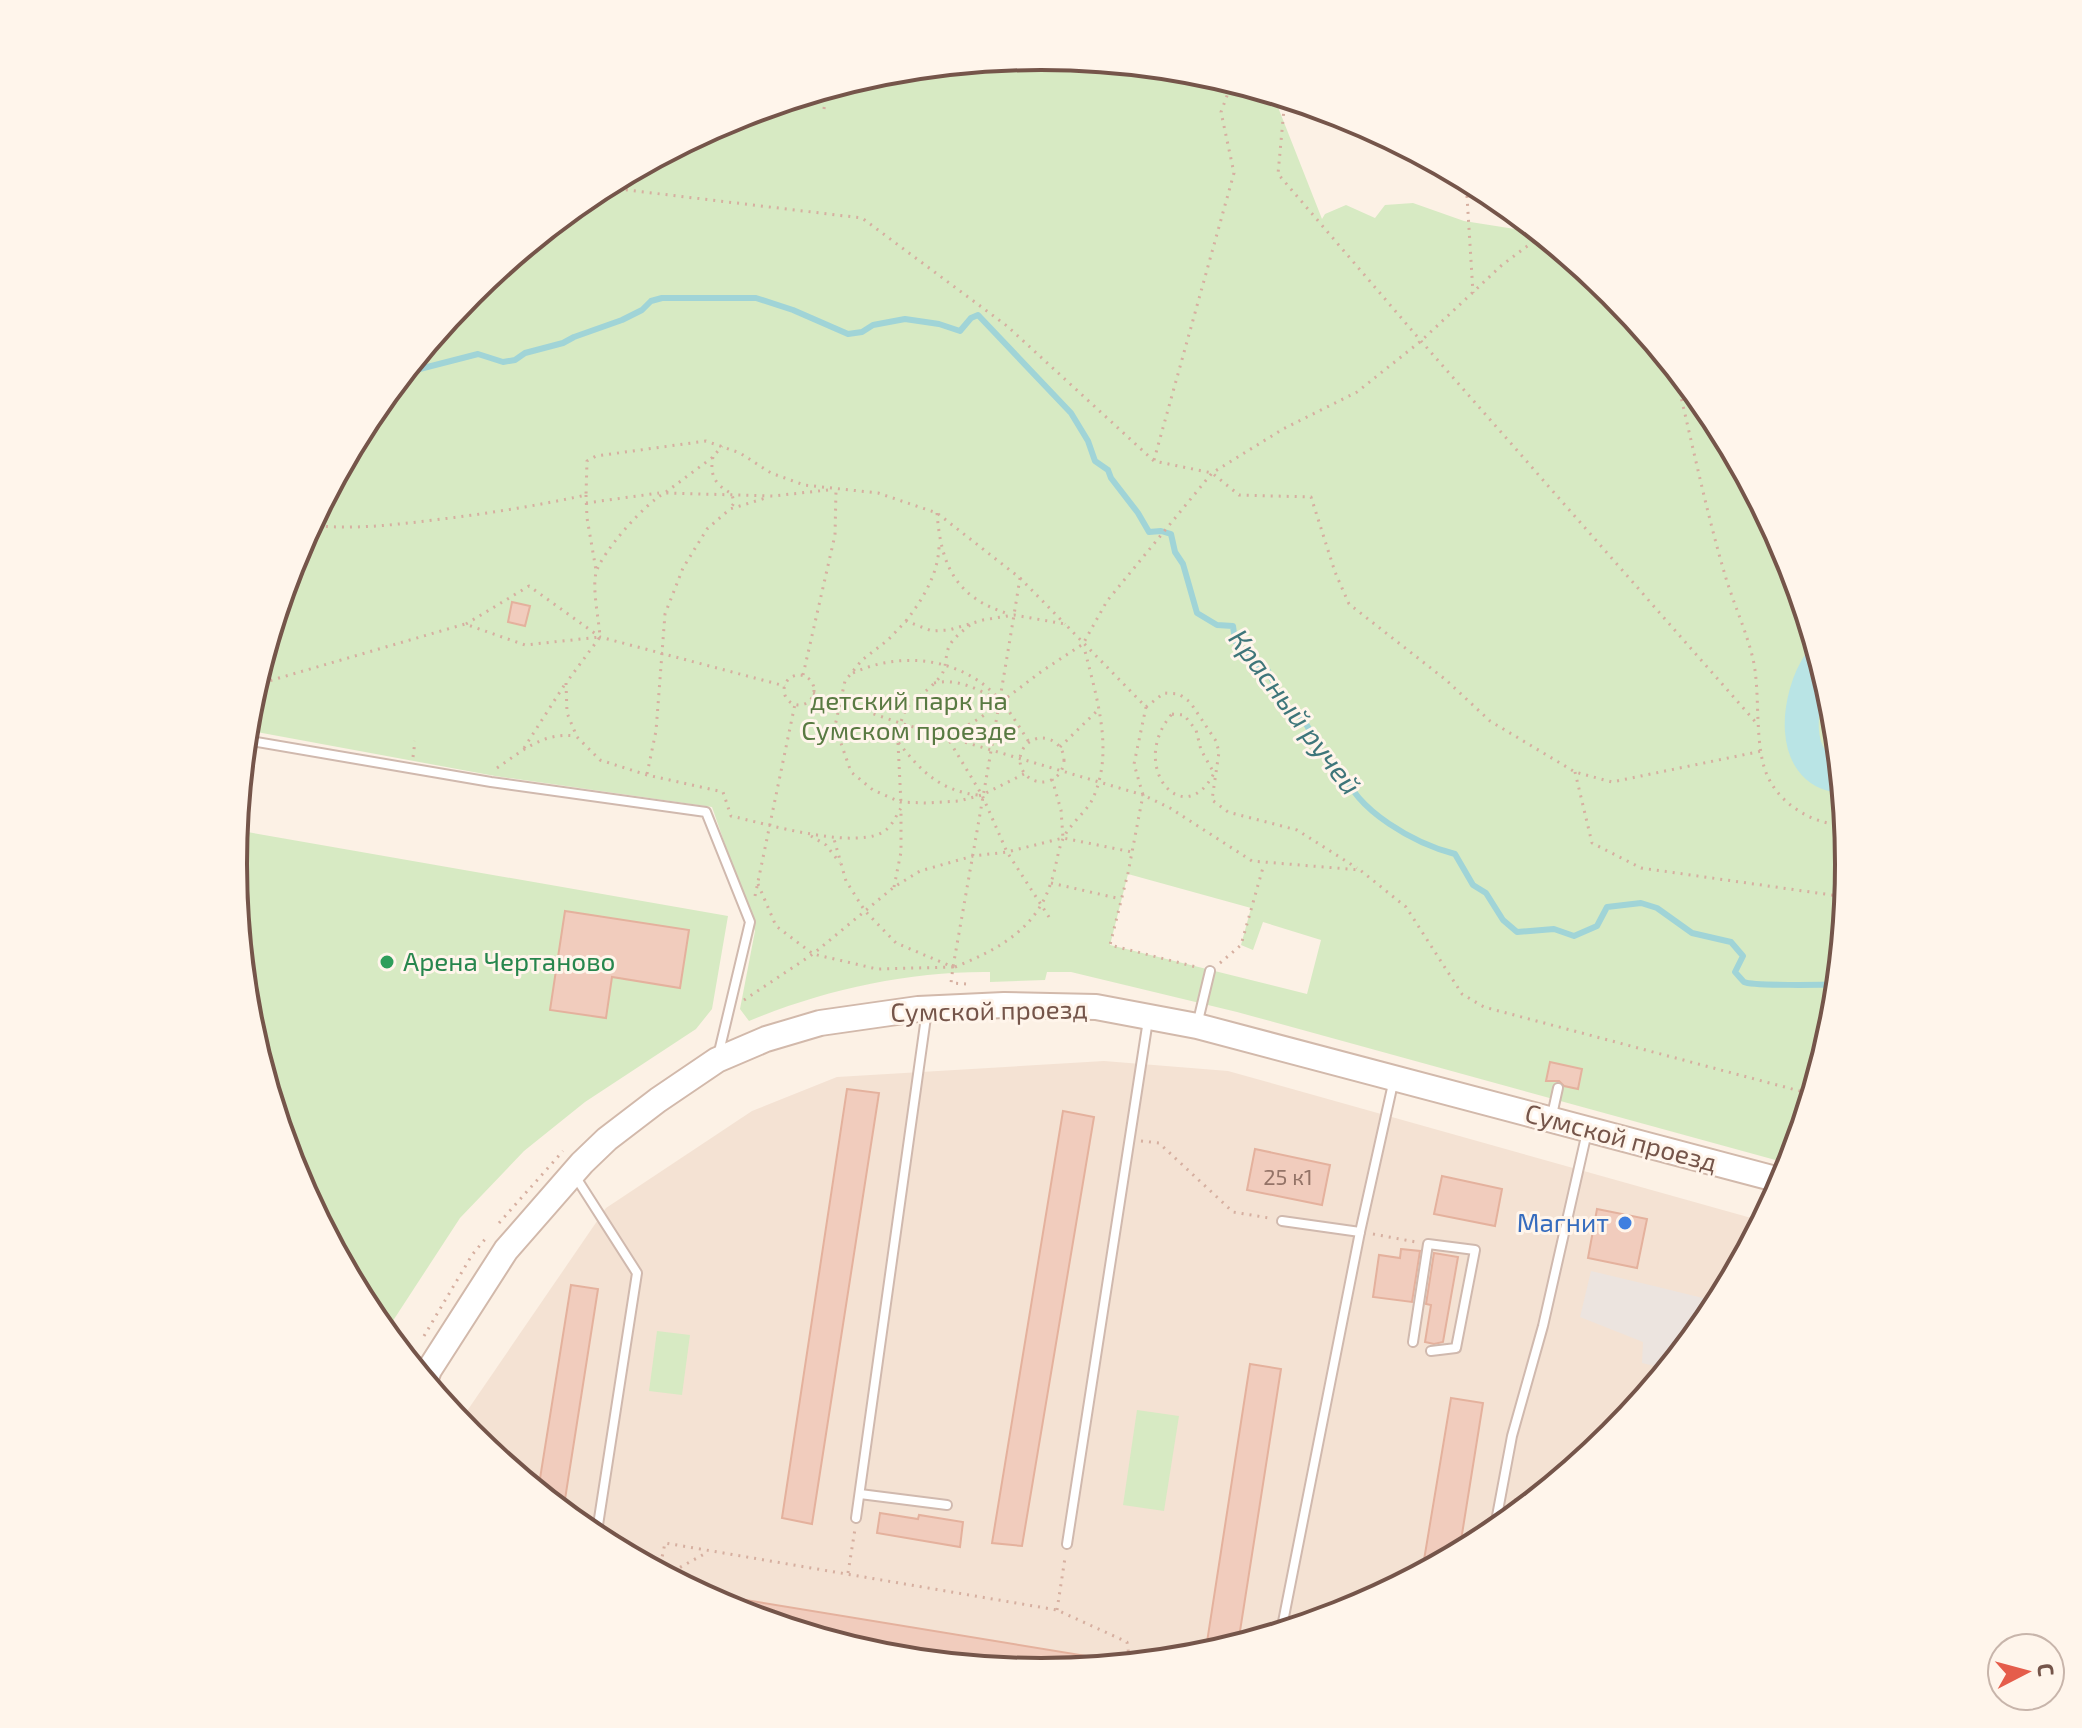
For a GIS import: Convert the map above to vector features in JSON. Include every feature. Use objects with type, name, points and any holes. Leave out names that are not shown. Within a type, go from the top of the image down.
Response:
[{"type":"street","name":"Сумской проезд","points":[[429,1370],[506,1250],[607,1139],[717,1060],[766,1039],[820,1023],[869,1014],[1004,1005],[1096,1007],[1149,1016],[1197,1026],[1770,1178]]},
{"type":"lane","points":[[257,742],[491,782],[706,812],[750,922],[717,1060]]},
{"type":"lane","points":[[1197,1026],[1210,971]]},
{"type":"lane","points":[[856,1518],[927,1009]]},
{"type":"lane","points":[[1067,1544],[1149,1016]]},
{"type":"lane","points":[[1283,1620],[1360,1232],[1394,1078]]},
{"type":"lane","points":[[1551,1120],[1558,1088]]},
{"type":"lane","points":[[1498,1513],[1512,1436],[1543,1326],[1588,1129]]},
{"type":"lane","points":[[573,1173],[637,1273],[598,1523]]},
{"type":"lane","points":[[1282,1221],[1360,1232]]},
{"type":"lane","points":[[1413,1342],[1428,1244],[1475,1250],[1456,1348],[1431,1351]]},
{"type":"lane","points":[[860,1494],[947,1505]]},
{"type":"path","points":[[1154,461],[1234,173],[1221,112],[1228,93]]},
{"type":"path","points":[[824,109],[825,100]]},
{"type":"path","points":[[1284,108],[1278,174],[1759,726]]},
{"type":"path","points":[[623,189],[862,218],[1007,326],[1154,461],[1212,473],[1239,495],[1311,497],[1335,572],[1349,604],[1446,680],[1490,721],[1575,772],[1612,782],[1762,751]]},
{"type":"path","points":[[1467,194],[1473,293]]},
{"type":"path","points":[[947,737],[980,718],[1083,644],[1107,601],[1212,473],[1283,429],[1357,392],[1421,341],[1502,265],[1533,242]]},
{"type":"path","points":[[1681,394],[1725,574],[1753,658],[1762,751],[1769,780],[1787,804],[1833,824]]},
{"type":"path","points":[[521,751],[600,637],[596,572],[586,503],[587,461],[596,456],[682,442],[706,441],[722,446],[740,453],[771,473],[804,485],[878,493],[937,513],[1020,578],[1146,707]]},
{"type":"path","points":[[596,572],[624,530],[652,499],[665,493],[713,457],[722,446]]},
{"type":"path","points":[[647,775],[656,731],[665,614],[683,568],[707,529],[734,503],[732,494],[714,479],[711,469],[713,457]]},
{"type":"path","points":[[586,503],[665,493],[773,496],[836,490]]},
{"type":"path","points":[[803,675],[835,535],[836,490]]},
{"type":"path","points":[[323,526],[356,528],[496,513],[586,495]]},
{"type":"path","points":[[730,509],[773,496]]},
{"type":"path","points":[[937,513],[939,560],[932,577],[906,621],[845,681],[835,726],[851,772],[873,790],[901,805],[959,801],[982,795],[1024,774]]},
{"type":"path","points":[[939,544],[950,571],[964,592],[986,607],[1065,624]]},
{"type":"path","points":[[974,984],[951,983],[1020,578]]},
{"type":"path","points":[[269,681],[465,624],[529,586],[600,637],[785,686]]},
{"type":"path","points":[[906,621],[932,631],[1014,615]]},
{"type":"path","points":[[894,887],[901,852],[900,723],[915,697],[947,665],[947,652],[953,639],[972,623]]},
{"type":"path","points":[[465,624],[525,645],[600,637]]},
{"type":"path","points":[[1063,838],[1090,804],[1104,762],[1098,711],[1083,644]]},
{"type":"path","points":[[851,674],[863,668],[915,659],[947,665],[964,672],[1001,701],[1029,742]]},
{"type":"path","points":[[803,675],[812,682],[813,693],[807,703],[795,704],[786,697],[785,686],[792,676],[803,675]]},
{"type":"path","points":[[932,683],[948,681],[969,685],[1001,701]]},
{"type":"path","points":[[566,683],[567,713],[577,737],[600,760],[647,775],[723,792],[731,816],[834,838],[870,836],[887,830],[901,805]]},
{"type":"path","points":[[813,693],[900,723],[1143,795],[1170,808],[1252,861],[1360,870]]},
{"type":"path","points":[[1264,864],[1241,945],[1210,971],[1110,945],[1143,795],[1134,764],[1146,707],[1164,693],[1179,694],[1190,702],[1216,741],[1219,752],[1212,800],[1228,812],[1297,830],[1360,870],[1406,907],[1462,994],[1484,1007],[1801,1091]]},
{"type":"path","points":[[1184,715],[1190,702]]},
{"type":"path","points":[[750,922],[795,704]]},
{"type":"path","points":[[1060,747],[1098,711]]},
{"type":"path","points":[[1172,714],[1184,715],[1196,730],[1201,750],[1214,773],[1204,790],[1185,796],[1173,794],[1165,787],[1155,760],[1159,731],[1172,714]]},
{"type":"path","points":[[491,782],[492,771],[541,739],[560,734],[577,737]]},
{"type":"path","points":[[947,737],[982,795],[1007,852],[1049,917]]},
{"type":"path","points":[[1039,738],[1051,740],[1063,754],[1062,770],[1046,782],[1032,781],[1024,774],[1019,757],[1029,742],[1039,738]]},
{"type":"path","points":[[413,758],[415,741]]},
{"type":"path","points":[[898,742],[939,783],[957,793],[982,795]]},
{"type":"path","points":[[1575,772],[1592,843],[1641,868],[1834,895]]},
{"type":"path","points":[[758,884],[776,926],[813,954],[877,969],[953,967],[987,954],[1017,935],[1042,905],[1063,838],[1061,810],[1052,779]]},
{"type":"path","points":[[808,834],[826,845],[842,866]]},
{"type":"path","points":[[834,838],[846,881],[865,911],[896,943],[953,967]]},
{"type":"path","points":[[728,1011],[813,954],[894,887],[920,871],[973,856],[1007,852],[1063,838],[1132,852]]},
{"type":"path","points":[[1051,883],[1121,899]]},
{"type":"path","points":[[1129,1139],[1159,1143],[1233,1212],[1282,1221]]},
{"type":"path","points":[[1360,1232],[1428,1244]]},
{"type":"path","points":[[848,1573],[856,1518]]},
{"type":"path","points":[[661,1561],[665,1543],[1057,1610],[1127,1642],[1129,1653]]},
{"type":"path","points":[[1057,1610],[1067,1544]]},
{"type":"path","points":[[677,1569],[711,1550]]},
{"type":"shaded area","points":[[1104,1061],[1228,1071],[1751,1218],[1701,1305],[1638,1388],[1565,1461],[1524,1494],[1438,1552],[1345,1598],[1247,1631],[1196,1643],[1145,1651],[1041,1658],[937,1651],[835,1631],[737,1598],[690,1576],[644,1552],[558,1494],[517,1461],[467,1412],[606,1208],[752,1111],[837,1077]]},
{"type":"shaded area","points":[[1591,1271],[1705,1299],[1656,1366],[1642,1363],[1643,1342],[1580,1317]]},
{"type":"green space","name":"детский парк на Сумском проезде","points":[[1041,70],[1145,77],[1196,85],[1278,106],[1322,219],[1325,214],[1346,205],[1375,218],[1385,205],[1413,203],[1464,221],[1518,229],[1565,267],[1638,340],[1701,423],[1729,467],[1775,560],[1808,658],[1820,709],[1828,760],[1835,864],[1828,968],[1820,1019],[1808,1070],[1778,1161],[1237,1012],[1071,972],[1047,972],[1045,980],[990,982],[990,972],[898,979],[806,1000],[749,1021],[740,1009],[755,931],[712,807],[495,776],[258,732],[274,658],[289,609],[329,513],[353,467],[411,381],[444,340],[480,303],[517,267],[558,234],[644,176],[737,130],[835,97],[937,77]],"holes":[[[1128,874],[1251,908],[1241,945],[1253,950],[1263,922],[1321,940],[1307,994],[1110,945]]]},
{"type":"green space","points":[[248,832],[728,916],[712,1009],[696,1029],[585,1102],[524,1151],[460,1218],[393,1321],[353,1261],[329,1215],[307,1168],[274,1070],[254,968],[249,916]]},
{"type":"green space","points":[[657,1331],[690,1335],[682,1395],[649,1391]]},
{"type":"green space","points":[[1137,1410],[1179,1416],[1164,1511],[1123,1505]]},
{"type":"building","points":[[512,602],[530,606],[525,626],[508,622]]},
{"type":"building","points":[[565,911],[689,930],[680,988],[612,977],[606,1018],[550,1010]]},
{"type":"building","points":[[1550,1062],[1582,1069],[1578,1089],[1564,1086],[1559,1081],[1546,1081]]},
{"type":"building","points":[[847,1089],[879,1093],[812,1524],[782,1518]]},
{"type":"building","points":[[1063,1111],[1094,1117],[1022,1546],[992,1543]]},
{"type":"building","points":[[1255,1149],[1330,1165],[1322,1205],[1247,1190]]},
{"type":"building","points":[[1442,1176],[1502,1189],[1495,1226],[1434,1214]]},
{"type":"building","points":[[1597,1209],[1647,1219],[1637,1268],[1588,1258]]},
{"type":"building","points":[[1401,1249],[1420,1251],[1412,1302],[1373,1297],[1379,1255],[1400,1258]]},
{"type":"building","points":[[1434,1253],[1458,1257],[1443,1342],[1434,1344],[1425,1342],[1431,1305],[1426,1304]]},
{"type":"building","points":[[571,1285],[598,1289],[565,1499],[540,1479]]},
{"type":"building","points":[[1250,1364],[1281,1369],[1240,1633],[1207,1640]]},
{"type":"building","points":[[1451,1398],[1483,1403],[1462,1537],[1424,1559]]},
{"type":"building","points":[[880,1513],[963,1522],[960,1547],[877,1533]]},
{"type":"building","points":[[740,1599],[1088,1656],[989,1656],[886,1643],[835,1631]]},
{"type":"waterway","name":"Красный ручей","points":[[421,369],[478,354],[503,362],[515,360],[525,353],[563,343],[622,320],[642,310],[651,301],[662,298],[756,298],[848,334],[905,319],[960,331],[971,318],[978,315],[1071,413],[1088,441],[1095,461],[1108,470],[1149,532],[1171,534],[1197,613],[1217,625],[1233,626],[1235,641],[1262,670],[1267,669],[1283,703],[1304,720],[1328,764],[1343,770],[1360,799],[1389,824],[1455,854],[1473,885],[1486,893],[1503,920],[1517,932],[1554,929],[1574,936],[1597,926],[1607,907],[1641,903],[1657,908],[1692,933],[1731,942],[1743,956],[1735,972],[1744,982],[1825,984]]},
{"type":"waterway","points":[[1812,676],[1806,694],[1802,730],[1812,760],[1829,773]]},
{"type":"place","name":"Арена Чертаново","points":[[387,962]]},
{"type":"place","name":"Магнит","points":[[1625,1223]]}]
